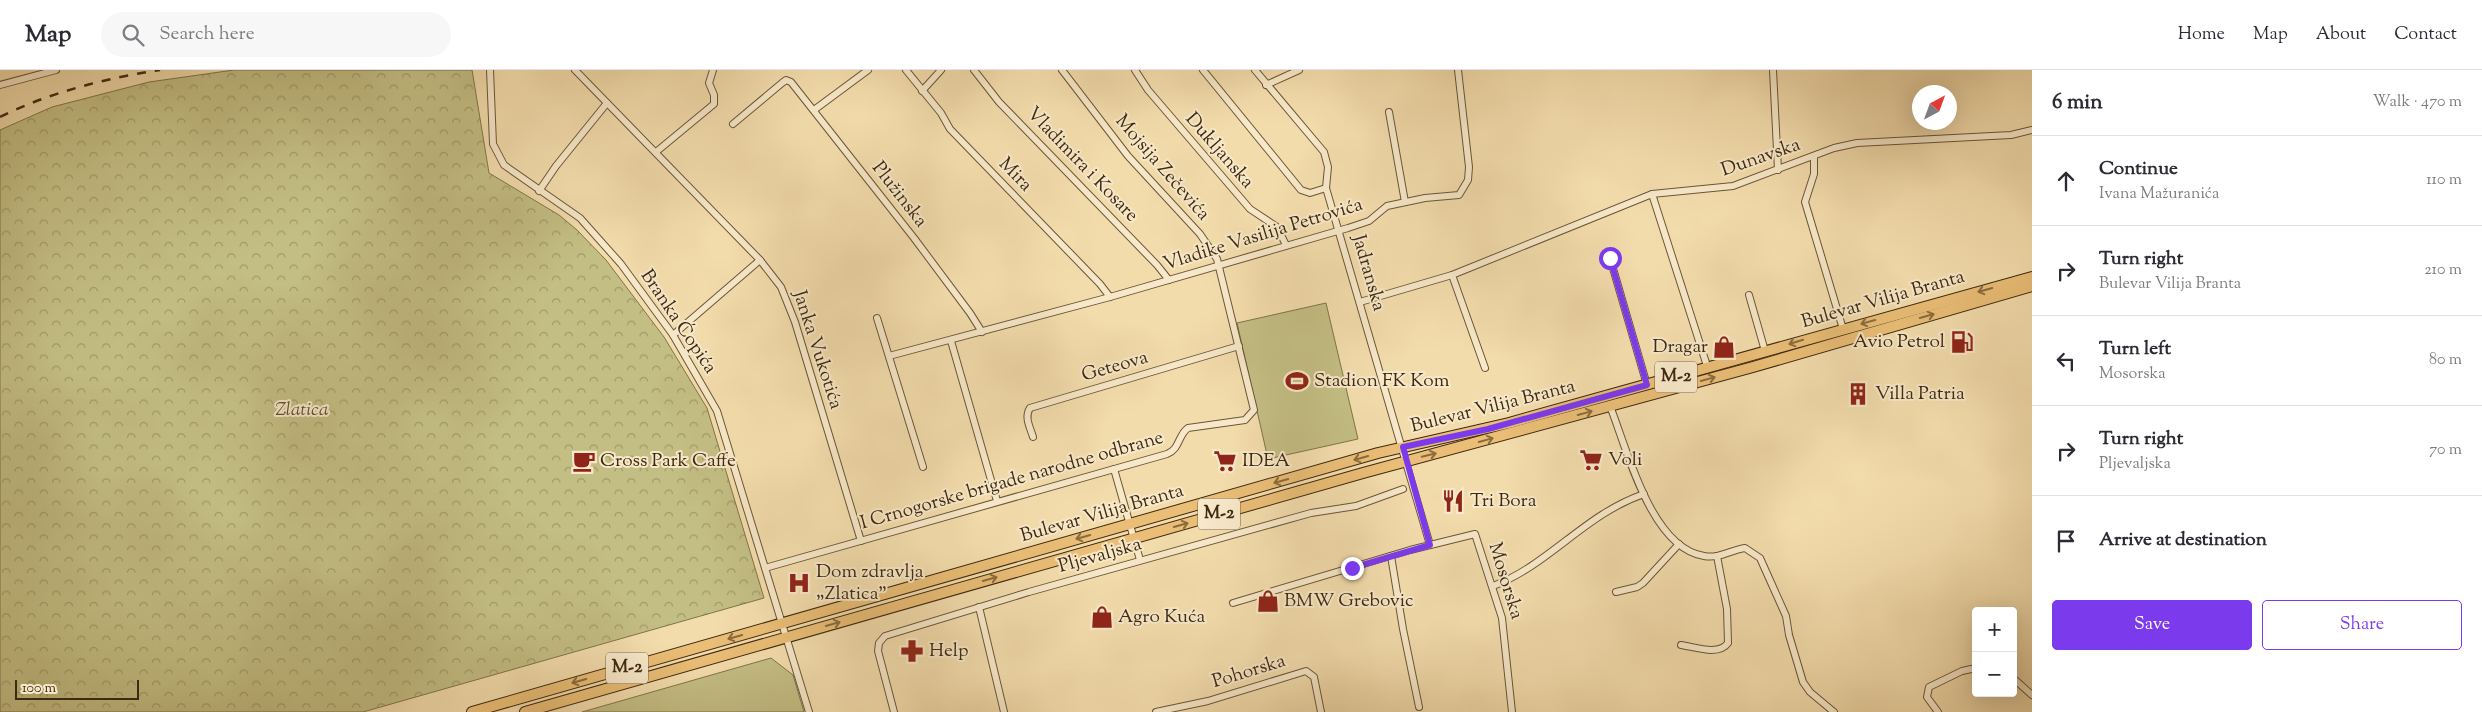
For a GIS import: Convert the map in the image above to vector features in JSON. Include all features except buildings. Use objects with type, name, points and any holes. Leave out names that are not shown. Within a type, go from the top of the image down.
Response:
[{"type":"main road","name":"Bulevar Vilija Branta","points":[[472,712],[1403,447],[1488,429],[2032,277]]},
{"type":"main road","name":"Bulevar Vilija Branta","points":[[525,712],[1406,460],[1610,406],[2032,286]]},
{"type":"street","points":[[0,85],[42,72],[56,70]]},
{"type":"street","name":"Branka Ćopića","points":[[490,70],[493,144],[497,156],[518,177],[580,218],[589,227],[621,264],[674,335],[718,411],[809,712]]},
{"type":"street","name":"Janka Vukotića","points":[[574,70],[760,260],[780,287],[795,322],[861,541]]},
{"type":"street","points":[[656,152],[714,104],[714,95],[709,83],[714,70]]},
{"type":"street","points":[[814,110],[868,70]]},
{"type":"street","name":"Mira","points":[[906,70],[942,113],[950,129],[1100,284],[1110,297]]},
{"type":"street","points":[[922,91],[941,70]]},
{"type":"street","name":"Vladimira i Kosare","points":[[974,70],[999,102],[1158,265],[1169,280]]},
{"type":"street","name":"Mojsija Zečevića","points":[[1062,70],[1134,163],[1207,243],[1220,264],[1254,410]]},
{"type":"street","name":"Dukljanska","points":[[1135,70],[1148,90],[1250,209],[1277,227],[1286,245]]},
{"type":"street","points":[[1202,70],[1301,190],[1310,193],[1326,188]]},
{"type":"street","name":"Jadranska","points":[[1255,70],[1324,152],[1328,167],[1326,188],[1406,460]]},
{"type":"street","points":[[1266,85],[1299,70]]},
{"type":"street","name":"Vladike Vasilija Petrovića","points":[[889,356],[1110,297],[1340,231],[1369,221],[1387,206],[1456,196],[1462,191],[1468,180],[1469,149],[1458,70]]},
{"type":"street","points":[[1774,70],[1778,170]]},
{"type":"street","name":"Plužinska","points":[[733,124],[788,80],[814,110],[965,305],[982,332]]},
{"type":"street","points":[[539,191],[556,166],[607,103]]},
{"type":"street","points":[[1389,112],[1406,202]]},
{"type":"street","name":"Dunavska","points":[[1360,302],[1452,274],[1652,194],[1733,186],[1814,156],[1857,143],[2011,135],[2032,130]]},
{"type":"street","points":[[1814,156],[1814,174],[1805,202],[1842,329]]},
{"type":"street","points":[[1652,194],[1708,369]]},
{"type":"street","points":[[1610,258],[1647,385]]},
{"type":"street","points":[[674,335],[760,260]]},
{"type":"street","points":[[1452,274],[1485,368]]},
{"type":"street","points":[[1748,295],[1765,352]]},
{"type":"street","points":[[877,318],[923,467]]},
{"type":"street","points":[[951,341],[997,502]]},
{"type":"street","name":"Geteova","points":[[1033,437],[1027,419],[1027,413],[1030,408],[1239,346]]},
{"type":"street","points":[[1610,406],[1644,494],[1666,532],[1679,544],[1704,556],[1716,556],[1745,548],[1760,558],[1788,621],[1788,636],[1803,682],[1810,692],[1834,712]]},
{"type":"street","name":"I Crnogorske brigade narodne odbrane","points":[[765,568],[1171,453],[1176,449],[1183,432],[1188,428],[1246,420],[1254,410]]},
{"type":"street","points":[[1233,602],[1430,545],[1406,460]]},
{"type":"street","points":[[1114,469],[1140,560]]},
{"type":"street","name":"Pljevaljska","points":[[894,712],[878,651],[881,639],[891,634],[1140,560],[1311,513],[1356,506],[1403,489]]},
{"type":"street","points":[[1493,586],[1519,573],[1604,512],[1644,494]]},
{"type":"street","name":"Mosorska","points":[[1430,545],[1475,534],[1493,586],[1505,632],[1512,712]]},
{"type":"street","points":[[1616,592],[1637,587],[1643,583],[1679,544]]},
{"type":"street","points":[[1391,556],[1403,630],[1419,707]]},
{"type":"street","points":[[1681,644],[1714,650],[1723,648],[1728,643],[1727,609],[1716,556]]},
{"type":"street","points":[[979,607],[1004,712]]},
{"type":"street","points":[[1938,712],[1927,697],[1929,686],[1962,671],[1972,669]]},
{"type":"street","name":"Pohorska","points":[[1158,712],[1208,701],[1306,671],[1314,677],[1321,712]]},
{"type":"street","points":[[2017,682],[2032,695]]},
{"type":"green space","name":"Zlatica","points":[[234,70],[472,70],[489,173],[559,215],[577,230],[606,260],[664,337],[707,408],[764,598],[363,712],[0,712],[0,130],[52,107],[149,82]]},
{"type":"green space","name":"Stadion FK Kom","points":[[1326,303],[1358,439],[1268,459],[1237,323]]},
{"type":"green space","points":[[771,658],[793,675],[804,712],[582,712]]},
{"type":"railway","points":[[0,117],[18,108],[57,94],[119,77],[160,70]]},
{"type":"place","name":"Avio Petrol","points":[[1962,342]]},
{"type":"place","name":"Dragar","points":[[1724,347]]},
{"type":"place","name":"Stadion FK Kom","points":[[1297,381]]},
{"type":"place","name":"Villa Patria","points":[[1858,394]]},
{"type":"place","name":"Voli","points":[[1591,460]]},
{"type":"place","name":"Cross Park Caffe","points":[[584,461]]},
{"type":"place","name":"IDEA","points":[[1225,461]]},
{"type":"place","name":"Tri Bora","points":[[1453,501]]},
{"type":"place","name":"Dom zdravlja „Zlatica”","points":[[799,583]]},
{"type":"place","name":"BMW Grebovic","points":[[1268,601]]},
{"type":"place","name":"Agro Kuća","points":[[1102,617]]},
{"type":"place","name":"Help","points":[[912,651]]},
{"type":"route","points":[[1352,568],[1430,545],[1403,447],[1488,429],[1647,385],[1610,258]]}]
